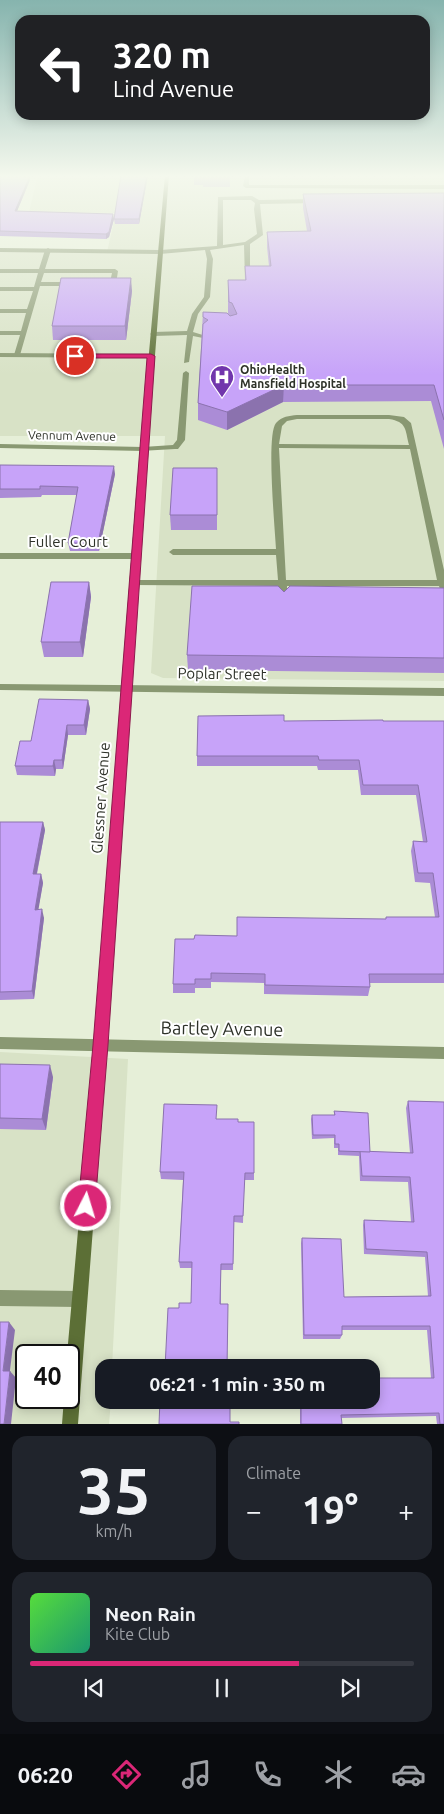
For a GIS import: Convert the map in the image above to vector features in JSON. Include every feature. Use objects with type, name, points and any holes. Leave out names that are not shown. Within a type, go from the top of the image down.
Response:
[{"type":"street","name":"Glessner Avenue","points":[[70,1424],[78,1299],[101,1045],[143,449],[161,241]]},
{"type":"street","points":[[220,241],[220,247]]},
{"type":"street","points":[[0,250],[160,252],[207,249],[247,243],[248,279]]},
{"type":"street","points":[[186,362],[190,333],[197,321],[197,309],[207,297],[210,259],[207,249]]},
{"type":"street","points":[[17,355],[48,250]]},
{"type":"street","points":[[0,271],[115,270],[113,284],[104,284]]},
{"type":"street","points":[[0,289],[85,284]]},
{"type":"street","points":[[0,311],[30,311]]},
{"type":"street","points":[[0,333],[24,333]]},
{"type":"street","points":[[153,334],[190,333],[203,336]]},
{"type":"street","points":[[0,355],[151,356]]},
{"type":"street","name":"Vennum Avenue","points":[[0,446],[143,449],[175,447],[181,440],[186,373]]},
{"type":"street","points":[[134,583],[281,583],[443,585],[408,425],[401,419],[389,417],[297,417],[285,419],[278,425],[275,446],[281,583],[283,602]]},
{"type":"street","points":[[275,446],[413,447]]},
{"type":"street","points":[[174,552],[280,552]]},
{"type":"street","name":"Fuller Court","points":[[0,556],[136,556]]},
{"type":"street","name":"Poplar Street","points":[[0,687],[444,692]]},
{"type":"street","name":"Bartley Avenue","points":[[0,1042],[444,1053]]},
{"type":"street","points":[[0,1298],[78,1299]]},
{"type":"shaded area","name":"OhioHealth Mansfield Hospital","points":[[109,241],[444,241],[444,681],[163,678],[151,673],[165,436],[0,436],[0,249],[107,252]]},
{"type":"shaded area","points":[[0,1052],[128,1059],[112,1359],[95,1359],[95,1409],[110,1409],[109,1424],[0,1424]]},
{"type":"building","points":[[268,241],[444,241],[444,420],[434,385],[284,385],[227,412],[198,403],[203,324],[208,320],[203,317],[203,312],[227,313],[230,316],[237,314],[232,303],[229,302],[228,280],[246,280],[245,266],[271,266]]},
{"type":"building","points":[[61,278],[131,278],[125,326],[52,326]]},
{"type":"building","points":[[0,465],[114,466],[98,543],[68,543],[78,487],[40,486],[40,489],[0,489]]},
{"type":"building","points":[[173,468],[217,468],[217,515],[170,515]]},
{"type":"building","points":[[51,582],[89,582],[80,642],[41,642]]},
{"type":"building","points":[[192,586],[278,586],[284,592],[290,586],[444,588],[444,658],[187,655]]},
{"type":"building","points":[[39,699],[88,700],[84,725],[67,725],[62,760],[54,760],[53,766],[15,766],[20,741],[31,741]]},
{"type":"building","points":[[284,715],[284,721],[444,721],[444,974],[369,974],[370,987],[265,985],[265,974],[211,973],[211,979],[195,979],[195,984],[173,984],[175,939],[194,939],[195,935],[237,936],[237,917],[386,919],[386,917],[439,917],[433,873],[418,873],[413,841],[427,842],[418,785],[363,785],[359,760],[319,760],[318,756],[197,756],[198,716]]},
{"type":"building","points":[[0,822],[43,822],[33,874],[41,874],[35,910],[42,909],[32,991],[0,992]]},
{"type":"building","points":[[0,1064],[50,1065],[42,1119],[0,1118]]},
{"type":"building","points":[[408,1101],[444,1102],[444,1424],[440,1424],[439,1413],[341,1415],[342,1424],[301,1424],[301,1409],[380,1409],[380,1378],[434,1378],[430,1326],[342,1326],[342,1335],[304,1335],[302,1238],[341,1239],[344,1297],[431,1296],[427,1252],[366,1249],[364,1220],[414,1222],[410,1177],[362,1176],[360,1151],[413,1153]]},
{"type":"building","points":[[164,1104],[217,1105],[216,1119],[238,1119],[238,1122],[254,1122],[254,1173],[245,1173],[243,1216],[234,1216],[233,1264],[221,1264],[220,1304],[228,1304],[227,1359],[165,1359],[168,1308],[179,1308],[179,1303],[191,1303],[192,1262],[179,1262],[184,1172],[160,1172]]},
{"type":"building","points":[[334,1111],[368,1113],[370,1152],[339,1151],[339,1144],[335,1144],[335,1135],[313,1135],[312,1115],[335,1115]]},
{"type":"building","points":[[0,1322],[9,1322],[3,1371],[10,1371],[4,1424],[0,1424]]},
{"type":"building","points":[[160,1409],[230,1409],[230,1422],[239,1422],[239,1424],[159,1424]]},
{"type":"place","name":"OhioHealth Mansfield Hospital","points":[[222,398]]},
{"type":"route","points":[[75,356],[151,356],[101,1045],[86,1206]]}]
